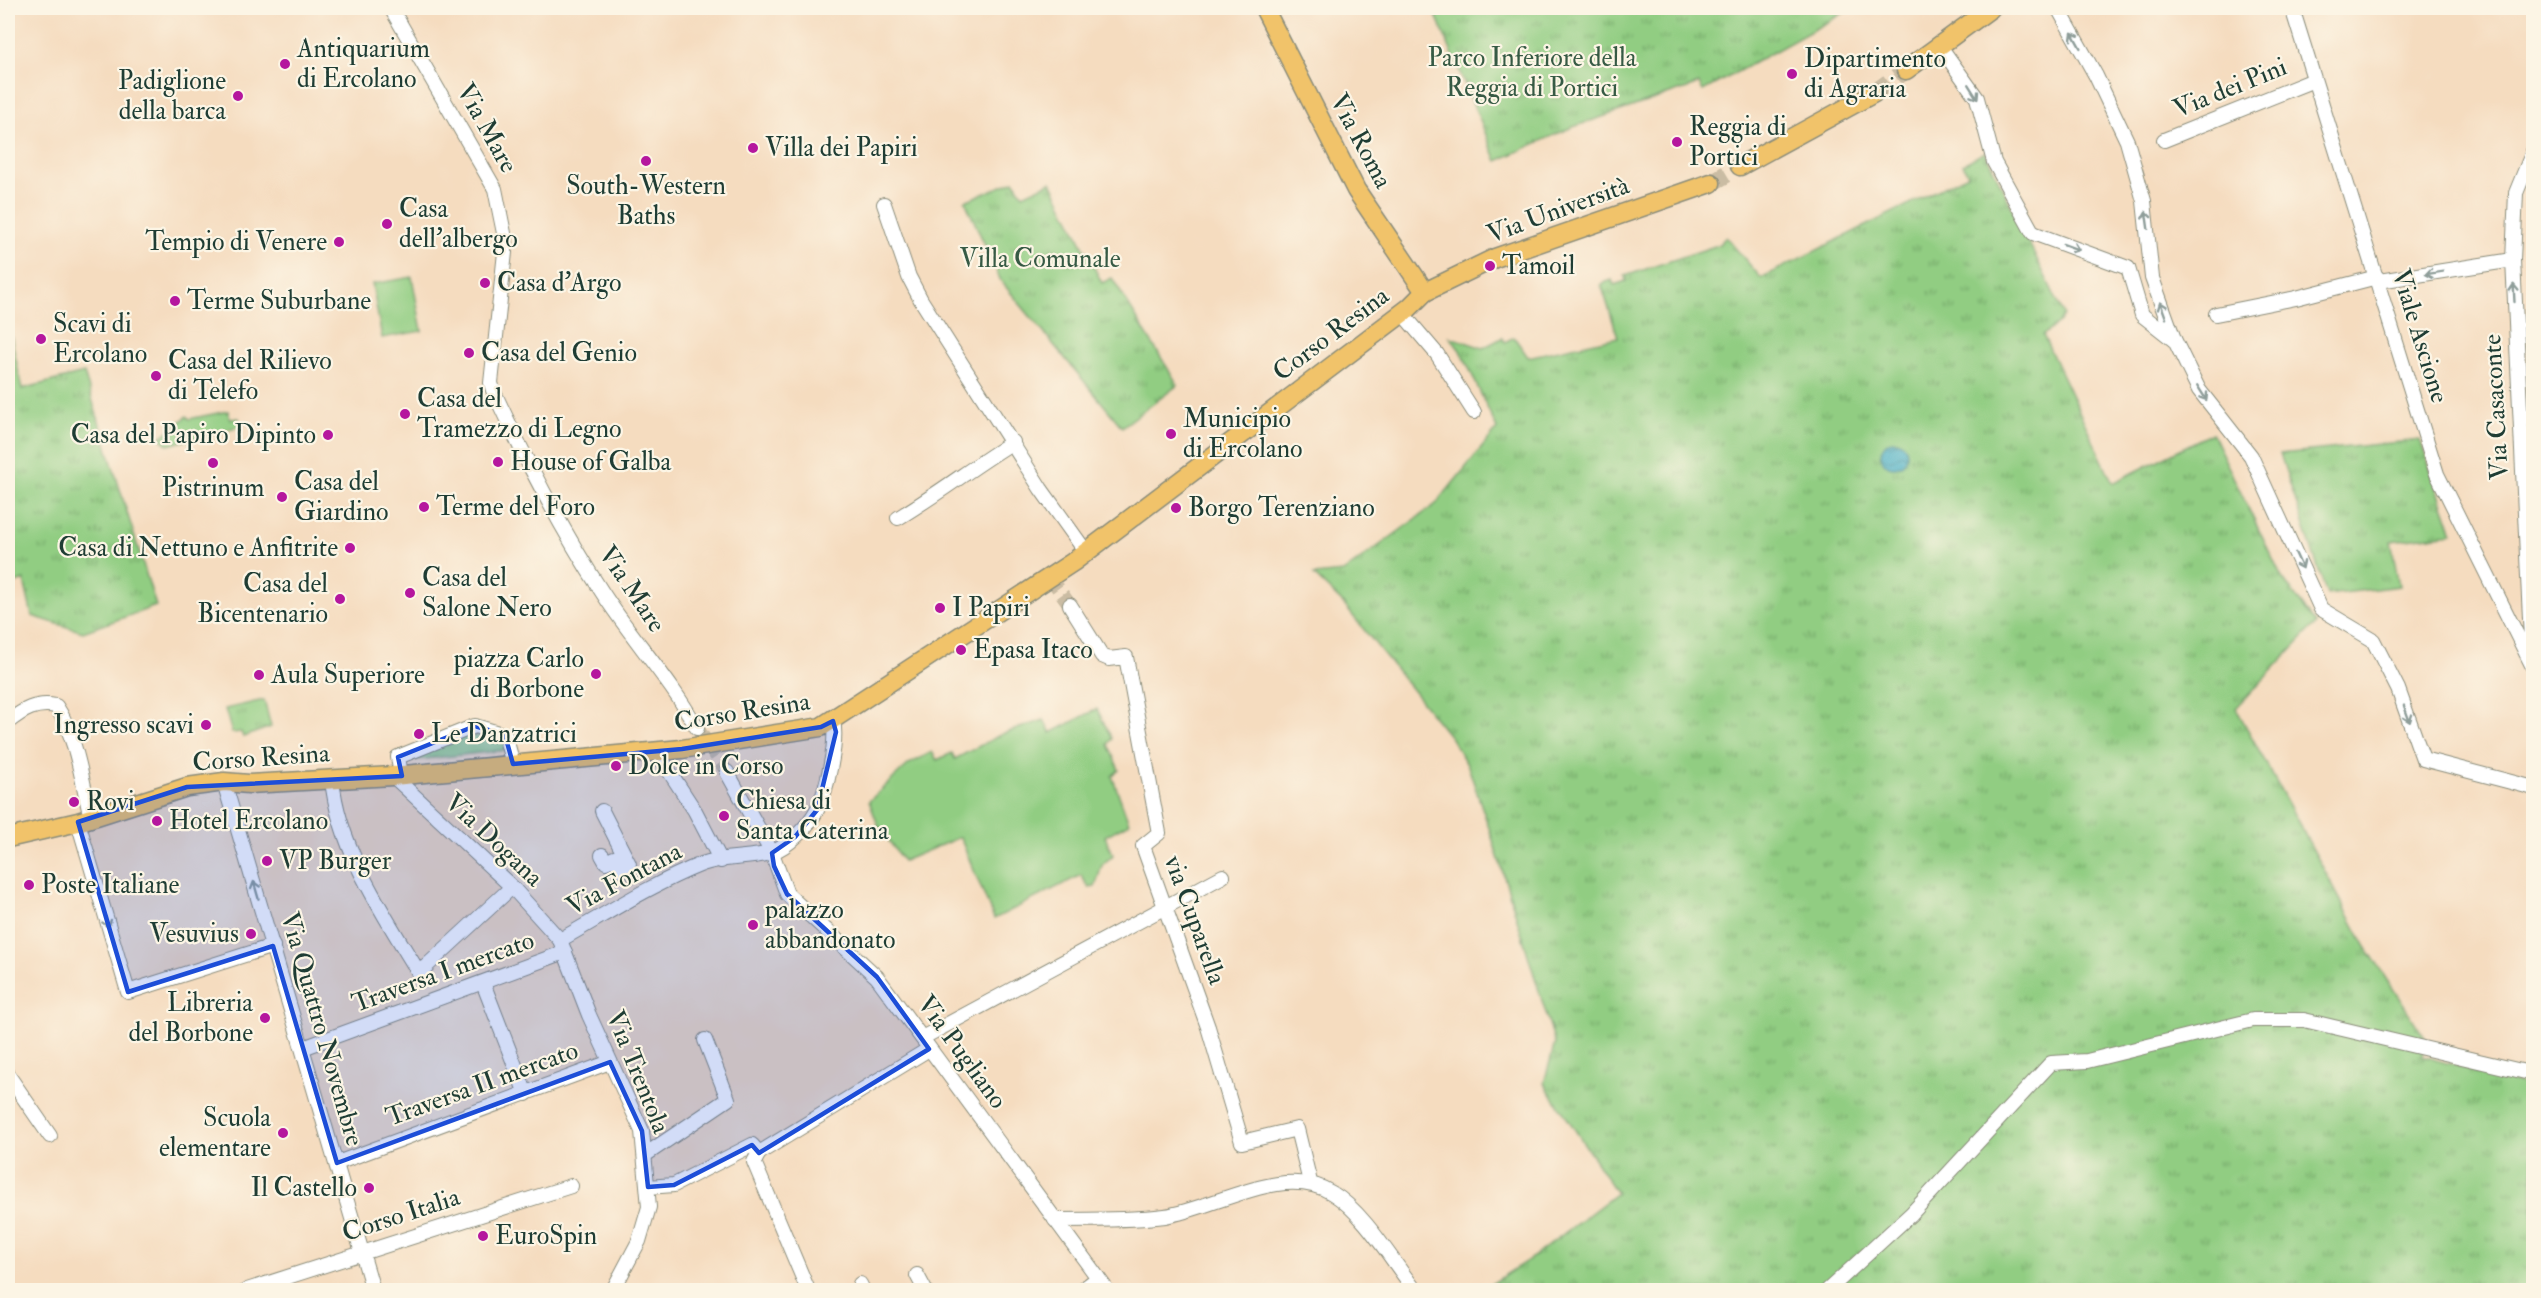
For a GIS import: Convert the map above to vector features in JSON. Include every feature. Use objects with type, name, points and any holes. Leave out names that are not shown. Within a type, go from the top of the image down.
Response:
[{"type":"main road","name":"Via Roma","points":[[1264,8],[1356,190],[1425,292]]},
{"type":"main road","points":[[1906,70],[1991,8]]},
{"type":"main road","points":[[1740,166],[1874,93]]},
{"type":"main road","name":"Via Università","points":[[1425,292],[1495,258],[1711,183]]},
{"type":"main road","name":"Corso Resina","points":[[8,838],[84,820],[187,787],[224,782],[249,784],[397,776],[656,751],[820,727],[833,721],[1086,552],[1402,313],[1425,292]]},
{"type":"street","name":"Via Mare","points":[[391,8],[495,189],[506,243],[491,383],[493,390],[557,513],[601,590],[632,636],[680,697],[697,728]]},
{"type":"street","points":[[2058,8],[2096,76],[2127,141],[2144,201],[2152,278],[2175,341],[2199,390],[2251,456],[2321,609],[2373,640],[2398,689],[2423,759],[2534,788]]},
{"type":"street","name":"Viale Ascione","points":[[2292,8],[2437,474],[2533,668]]},
{"type":"street","points":[[1939,45],[1977,98],[1994,162],[2033,233],[2128,268],[2142,315],[2175,341]]},
{"type":"street","name":"Via dei Pini","points":[[2164,140],[2314,80]]},
{"type":"street","name":"Via Casaconte","points":[[2533,668],[2528,468],[2513,260],[2516,193],[2534,148]]},
{"type":"street","points":[[884,204],[909,277],[921,300],[1086,552]]},
{"type":"street","points":[[2216,314],[2378,279],[2513,260]]},
{"type":"street","points":[[1402,313],[1437,354],[1474,412]]},
{"type":"street","points":[[898,518],[930,499],[968,469],[1013,442]]},
{"type":"street","name":"via Cuparella","points":[[1070,605],[1102,656],[1109,659],[1126,657],[1159,833],[1143,846],[1208,1027],[1242,1142],[1297,1129],[1310,1182]]},
{"type":"street","points":[[8,722],[23,710],[44,703],[56,706],[63,716],[74,751],[84,820],[128,992],[273,946]]},
{"type":"street","name":"Via Fontana","points":[[562,946],[639,891],[705,863],[772,853],[795,837],[817,810],[824,792],[836,732],[833,721]]},
{"type":"street","points":[[397,776],[398,757],[475,726],[505,735],[513,764]]},
{"type":"street","points":[[656,751],[695,812],[721,861]]},
{"type":"street","name":"Via Pugliano","points":[[727,772],[772,853],[787,894],[877,978],[1107,1290]]},
{"type":"street","name":"Via Dogana","points":[[397,776],[512,887],[562,946]]},
{"type":"street","points":[[332,779],[334,807],[342,830],[385,917],[419,973],[512,887]]},
{"type":"street","name":"Via Quattro Novembre","points":[[224,782],[373,1290]]},
{"type":"street","points":[[602,812],[629,864],[628,868],[621,869],[614,858],[606,862],[602,855]]},
{"type":"street","points":[[808,1290],[754,1162],[759,1153],[926,1043],[1223,876]]},
{"type":"street","name":"Traversa I mercato","points":[[303,1048],[483,982],[562,946]]},
{"type":"street","name":"Via Trentola","points":[[562,946],[610,1062],[642,1131],[649,1207],[639,1241],[613,1290]]},
{"type":"street","points":[[483,982],[526,1094]]},
{"type":"street","points":[[1828,1290],[1911,1214],[2051,1063],[2087,1061],[2253,1020],[2304,1020],[2534,1074]]},
{"type":"street","points":[[645,1155],[728,1099],[705,1040]]},
{"type":"street","name":"Traversa II mercato","points":[[337,1163],[610,1062]]},
{"type":"street","points":[[8,1075],[50,1136]]},
{"type":"street","points":[[648,1187],[674,1185],[752,1145],[759,1153]]},
{"type":"street","points":[[1055,1220],[1166,1216],[1278,1184],[1310,1182],[1333,1193],[1355,1213],[1415,1290]]},
{"type":"street","name":"Corso Italia","points":[[247,1290],[571,1185]]},
{"type":"street","points":[[917,1275],[925,1290]]},
{"type":"street","points":[[1082,1290],[1098,1278]]},
{"type":"highlighted area","points":[[833,721],[836,732],[817,810],[795,837],[772,853],[774,866],[787,894],[877,977],[929,1049],[759,1153],[752,1145],[674,1185],[648,1187],[642,1131],[610,1062],[337,1163],[273,946],[128,992],[78,822],[187,787],[402,776],[398,757],[475,726],[505,735],[513,764],[682,749],[821,727]]},
{"type":"green space","name":"Parco Inferiore della Reggia di Portici","points":[[1433,8],[1848,8],[1849,10],[1703,91],[1699,84],[1570,128],[1497,161]]},
{"type":"green space","points":[[1985,152],[2064,315],[2059,323],[2043,335],[2113,483],[2212,433],[2282,578],[2316,624],[2236,708],[2366,947],[2425,1038],[2422,1056],[2533,1087],[2533,1290],[1482,1290],[1533,1257],[1617,1193],[1544,1083],[1555,1043],[1468,766],[1451,738],[1341,601],[1314,575],[1343,572],[1436,504],[1497,429],[1462,353],[1450,337],[1483,348],[1502,338],[1505,342],[1514,337],[1528,357],[1618,337],[1601,284],[1612,280],[1614,285],[1626,281],[1625,276],[1718,245],[1726,237],[1761,278],[1968,175],[1963,164]]},
{"type":"green space","name":"Villa Comunale","points":[[1014,181],[1023,195],[1051,182],[1102,283],[1112,278],[1178,385],[1122,427],[1001,281],[965,201]]},
{"type":"green space","points":[[412,277],[422,331],[382,338],[372,284]]},
{"type":"green space","points":[[8,321],[22,389],[84,373],[156,606],[83,632],[32,616],[24,580],[8,586]]},
{"type":"green space","points":[[228,411],[230,419],[239,418],[241,426],[168,445],[160,438],[187,416],[189,419]]},
{"type":"green space","points":[[2420,440],[2453,533],[2391,541],[2399,586],[2327,595],[2280,454]]},
{"type":"green space","points":[[264,700],[271,727],[243,737],[241,732],[232,733],[225,709]]},
{"type":"green space","points":[[1097,709],[1112,739],[1108,744],[1119,770],[1112,776],[1129,823],[1105,836],[1113,855],[1102,865],[1095,887],[1089,888],[1081,875],[994,919],[960,837],[903,861],[878,825],[869,801],[909,764],[932,752],[937,760],[952,753],[955,759],[1002,734],[1044,720],[1051,733]]},
{"type":"green space","points":[[463,735],[505,738],[506,750],[416,760],[412,751]]},
{"type":"water","points":[[1894,441],[1903,445],[1907,454],[1903,463],[1894,467],[1885,463],[1881,454],[1885,445]]},
{"type":"tunnel","points":[[1874,93],[1906,70]]},
{"type":"tunnel","points":[[1711,183],[1740,166]]},
{"type":"tunnel","points":[[1050,577],[1070,605]]},
{"type":"tunnel","points":[[697,728],[727,772]]},
{"type":"tunnel","points":[[629,870],[637,887]]},
{"type":"place","name":"Antiquarium di Ercolano","points":[[285,64]]},
{"type":"place","name":"Dipartimento di Agraria","points":[[1792,74]]},
{"type":"place","name":"Padiglione della barca","points":[[238,96]]},
{"type":"place","name":"Reggia di Portici","points":[[1677,142]]},
{"type":"place","name":"Villa dei Papiri","points":[[753,148]]},
{"type":"place","name":"South-Western Baths","points":[[646,161]]},
{"type":"place","name":"Casa dell'albergo","points":[[387,224]]},
{"type":"place","name":"Tempio di Venere","points":[[339,242]]},
{"type":"place","name":"Tamoil","points":[[1490,266]]},
{"type":"place","name":"Casa d'Argo","points":[[485,283]]},
{"type":"place","name":"Terme Suburbane","points":[[175,301]]},
{"type":"place","name":"Scavi di Ercolano","points":[[41,339]]},
{"type":"place","name":"Casa del Genio","points":[[469,353]]},
{"type":"place","name":"Casa del Rilievo di Telefo","points":[[156,376]]},
{"type":"place","name":"Casa del Tramezzo di Legno","points":[[405,414]]},
{"type":"place","name":"Municipio di Ercolano","points":[[1171,434]]},
{"type":"place","name":"Casa del Papiro Dipinto","points":[[328,435]]},
{"type":"place","name":"House of Galba","points":[[498,462]]},
{"type":"place","name":"Pistrinum","points":[[213,463]]},
{"type":"place","name":"Casa del Giardino","points":[[282,497]]},
{"type":"place","name":"Terme del Foro","points":[[424,507]]},
{"type":"place","name":"Borgo Terenziano","points":[[1176,508]]},
{"type":"place","name":"Casa di Nettuno e Anfitrite","points":[[350,548]]},
{"type":"place","name":"Casa del Salone Nero","points":[[410,593]]},
{"type":"place","name":"Casa del Bicentenario","points":[[340,599]]},
{"type":"place","name":"I Papiri","points":[[940,608]]},
{"type":"place","name":"Epasa Itaco","points":[[961,650]]},
{"type":"place","name":"piazza Carlo di Borbone","points":[[596,674]]},
{"type":"place","name":"Aula Superiore","points":[[259,675]]},
{"type":"place","name":"Ingresso scavi","points":[[206,725]]},
{"type":"place","name":"Le Danzatrici","points":[[419,734]]},
{"type":"place","name":"Dolce in Corso","points":[[616,766]]},
{"type":"place","name":"Rovi","points":[[74,802]]},
{"type":"place","name":"Chiesa di Santa Caterina","points":[[724,816]]},
{"type":"place","name":"Hotel Ercolano","points":[[157,821]]},
{"type":"place","name":"VP Burger","points":[[267,861]]},
{"type":"place","name":"Poste Italiane","points":[[29,885]]},
{"type":"place","name":"palazzo abbandonato","points":[[753,925]]},
{"type":"place","name":"Vesuvius","points":[[251,934]]},
{"type":"place","name":"Libreria del Borbone","points":[[265,1018]]},
{"type":"place","name":"Scuola elementare","points":[[283,1133]]},
{"type":"place","name":"Il Castello","points":[[369,1188]]},
{"type":"place","name":"EuroSpin","points":[[483,1236]]}]
